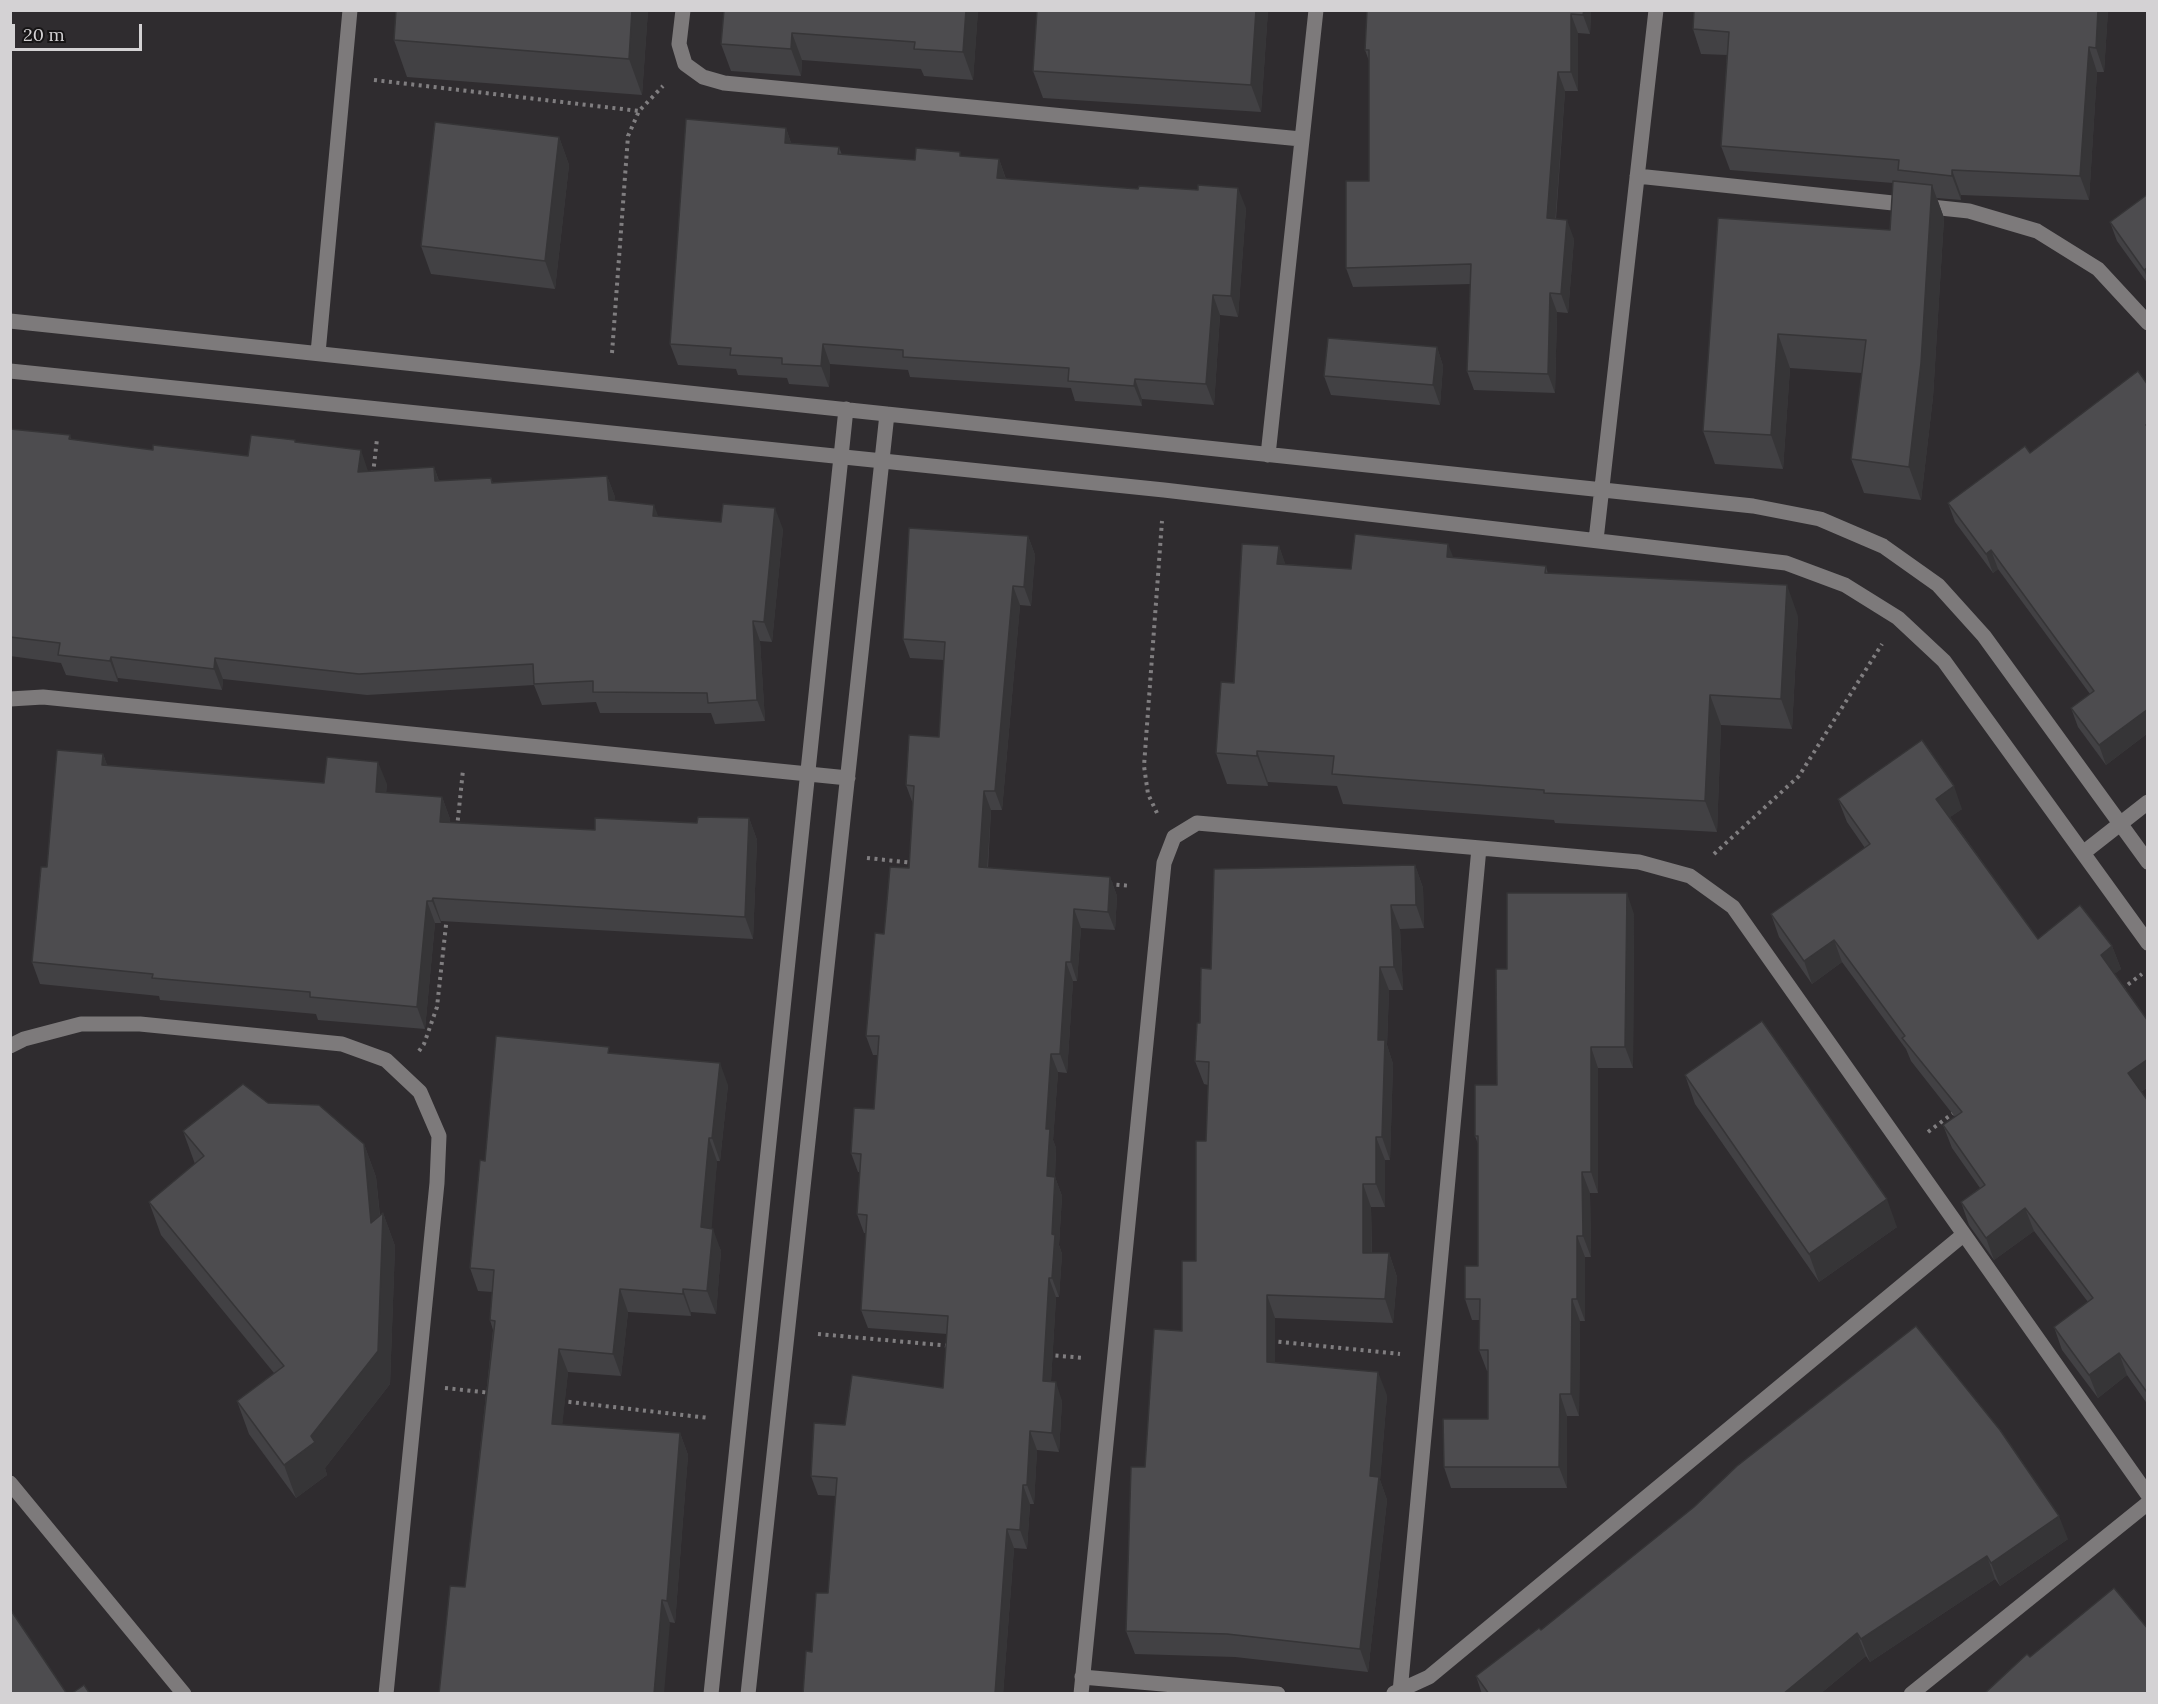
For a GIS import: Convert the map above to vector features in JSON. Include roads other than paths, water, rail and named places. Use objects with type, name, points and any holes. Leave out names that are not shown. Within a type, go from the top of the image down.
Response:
[{"type":"street","points":[[318,353],[350,10]]},
{"type":"street","points":[[683,10],[679,44],[685,64],[703,77],[724,83],[1301,139]]},
{"type":"street","points":[[1268,454],[1316,10]]},
{"type":"street","points":[[1596,540],[1656,10]]},
{"type":"street","points":[[1637,176],[1969,211],[2037,231],[2098,268],[2148,323]]},
{"type":"street","points":[[10,321],[1753,506],[1820,519],[1882,546],[1938,585],[1984,636],[2148,862]]},
{"type":"street","points":[[10,371],[1164,490],[1786,563],[1845,585],[1898,618],[1944,661],[2148,943]]},
{"type":"street","points":[[711,1694],[846,409]]},
{"type":"street","points":[[748,1694],[887,414]]},
{"type":"street","points":[[10,699],[43,697],[848,778]]},
{"type":"street","points":[[2083,853],[2148,802]]},
{"type":"street","points":[[1081,1694],[1160,890],[1164,863],[1174,837],[1197,823],[1640,862],[1690,876],[1733,907],[2148,1495]]},
{"type":"street","points":[[1395,1693],[1431,1357],[1479,848]]},
{"type":"street","points":[[10,1046],[24,1039],[81,1024],[140,1024],[342,1044],[386,1060],[420,1092],[439,1136],[437,1183],[386,1694]]},
{"type":"street","points":[[1395,1693],[1438,1670],[1963,1235]]},
{"type":"street","points":[[10,1483],[183,1694]]},
{"type":"street","points":[[1911,1694],[2148,1503]]},
{"type":"street","points":[[1083,1677],[1278,1694]]}]
